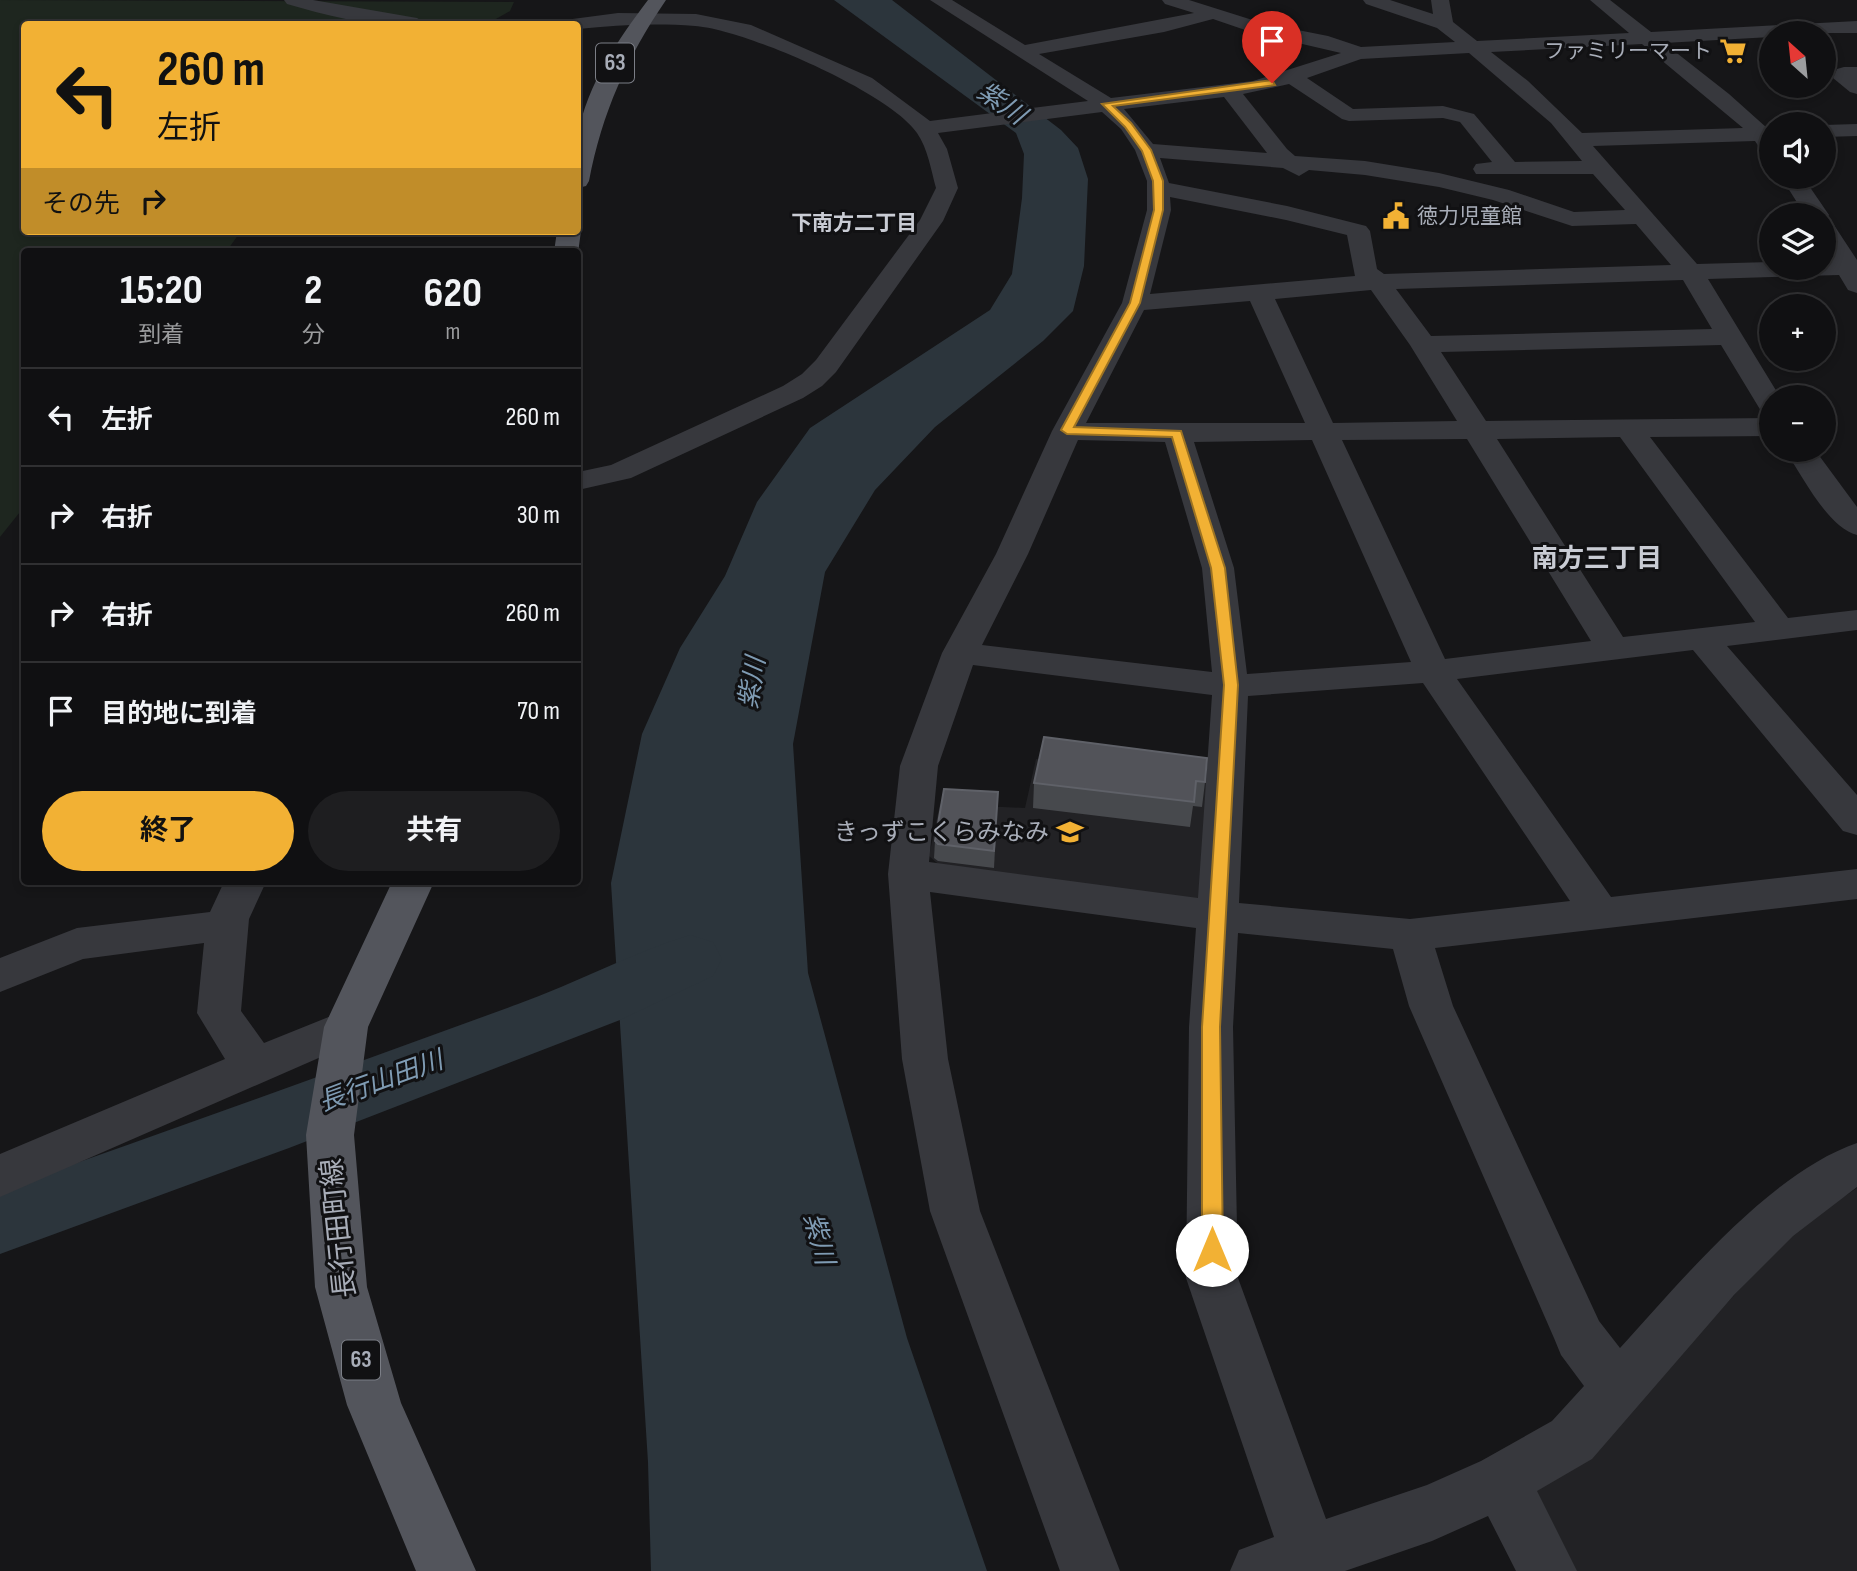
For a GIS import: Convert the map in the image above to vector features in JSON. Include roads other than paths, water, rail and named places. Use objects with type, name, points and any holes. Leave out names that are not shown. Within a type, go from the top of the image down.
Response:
[{"type":"main road","name":"63","points":[[602,46],[633,0]]},
{"type":"main road","name":"63","points":[[581,165],[587,133],[614,64],[657,0]]},
{"type":"main road","name":"63","points":[[583,90],[587,133]]},
{"type":"main road","name":"長行田町線","points":[[412,885],[343,1047],[330,1135],[341,1287],[374,1405],[446,1571]]},
{"type":"street","points":[[293,0],[332,11],[397,21]]},
{"type":"street","points":[[943,2],[972,0]]},
{"type":"street","points":[[1372,0],[1444,24],[1558,118],[1692,274],[1759,385]]},
{"type":"street","points":[[1440,0],[1444,24]]},
{"type":"street","points":[[1599,0],[1722,97],[1759,131]]},
{"type":"street","points":[[943,2],[1107,104],[1128,125],[1146,150],[1158,188],[1158,210],[1135,303],[1067,430],[1012,554],[960,653],[919,766],[908,874],[925,1059],[955,1211],[1090,1571]]},
{"type":"street","points":[[1178,2],[1210,7],[1258,28],[1328,42],[1359,53]]},
{"type":"street","points":[[1024,51],[1164,26],[1210,7]]},
{"type":"street","points":[[581,23],[618,19],[714,22],[744,29],[865,82],[925,128],[943,166],[947,188],[931,221],[826,366],[812,380],[793,393],[620,472],[581,480]]},
{"type":"street","points":[[925,128],[1229,90],[1292,77],[1359,53],[1857,27]]},
{"type":"street","points":[[1857,73],[1844,74],[1843,78],[1857,88]]},
{"type":"street","points":[[1292,77],[1349,115],[1365,134]]},
{"type":"street","points":[[1229,90],[1279,154],[1301,171],[1287,213]]},
{"type":"street","points":[[1349,115],[1443,112],[1468,118],[1509,169]]},
{"type":"street","points":[[1836,131],[1857,130]]},
{"type":"street","points":[[1576,140],[1759,139]]},
{"type":"street","points":[[1146,150],[1395,172],[1501,195],[1572,219],[1643,217]]},
{"type":"street","points":[[1380,153],[1395,172]]},
{"type":"street","points":[[1439,180],[1472,169],[1600,167]]},
{"type":"street","points":[[1158,188],[1287,213],[1358,231],[1365,272],[1378,282],[1423,344],[1615,650]]},
{"type":"street","points":[[1836,246],[1853,273]]},
{"type":"street","points":[[1135,303],[1378,282],[1853,273]]},
{"type":"street","points":[[1259,292],[1433,671],[1601,915]]},
{"type":"street","points":[[1423,344],[1730,337]]},
{"type":"street","points":[[1067,430],[1177,433],[1759,427]]},
{"type":"street","points":[[1629,429],[1779,630]]},
{"type":"street","points":[[1177,433],[1218,568],[1231,685],[1211,1027],[1212,1278],[1285,1563],[1432,1512],[1501,1481],[1572,1440],[1716,1279],[1775,1222],[1836,1175],[1857,1163]]},
{"type":"street","points":[[1810,462],[1851,512]]},
{"type":"street","points":[[960,653],[1231,685],[1433,671],[1857,620]]},
{"type":"street","points":[[1703,640],[1857,821]]},
{"type":"street","points":[[908,874],[1218,916],[1410,935],[1857,884]]},
{"type":"street","points":[[244,885],[227,925],[219,1013],[254,1065]]},
{"type":"street","points":[[0,976],[77,944],[227,925]]},
{"type":"street","points":[[1410,935],[1431,1006],[1580,1338],[1618,1388]]},
{"type":"street","points":[[0,1176],[254,1065],[343,1047]]},
{"type":"street","points":[[1501,1481],[1547,1571]]},
{"type":"water","name":"紫川","points":[[834,0],[892,0],[1061,130],[1078,148],[1088,179],[1084,266],[1073,311],[1043,341],[935,427],[875,490],[825,572],[793,744],[808,973],[907,1338],[987,1571],[651,1571],[648,1462],[611,883],[642,734],[680,648],[725,576],[757,502],[810,428],[990,310],[1012,274],[1022,198],[1024,154],[1016,133]]},
{"type":"waterway","name":"長行山田川","points":[[0,1222],[264,1127],[597,1002],[690,959]]},
{"type":"place","name":"ファミリーマート","points":[[1733,51]]},
{"type":"place","name":"徳力児童館","points":[[1396,216]]},
{"type":"place","name":"きっずこくらみなみ","points":[[1070,832]]},
{"type":"district","name":"下南方二丁目","points":[[854,223]]},
{"type":"district","name":"南方三丁目","points":[[1597,559]]}]
